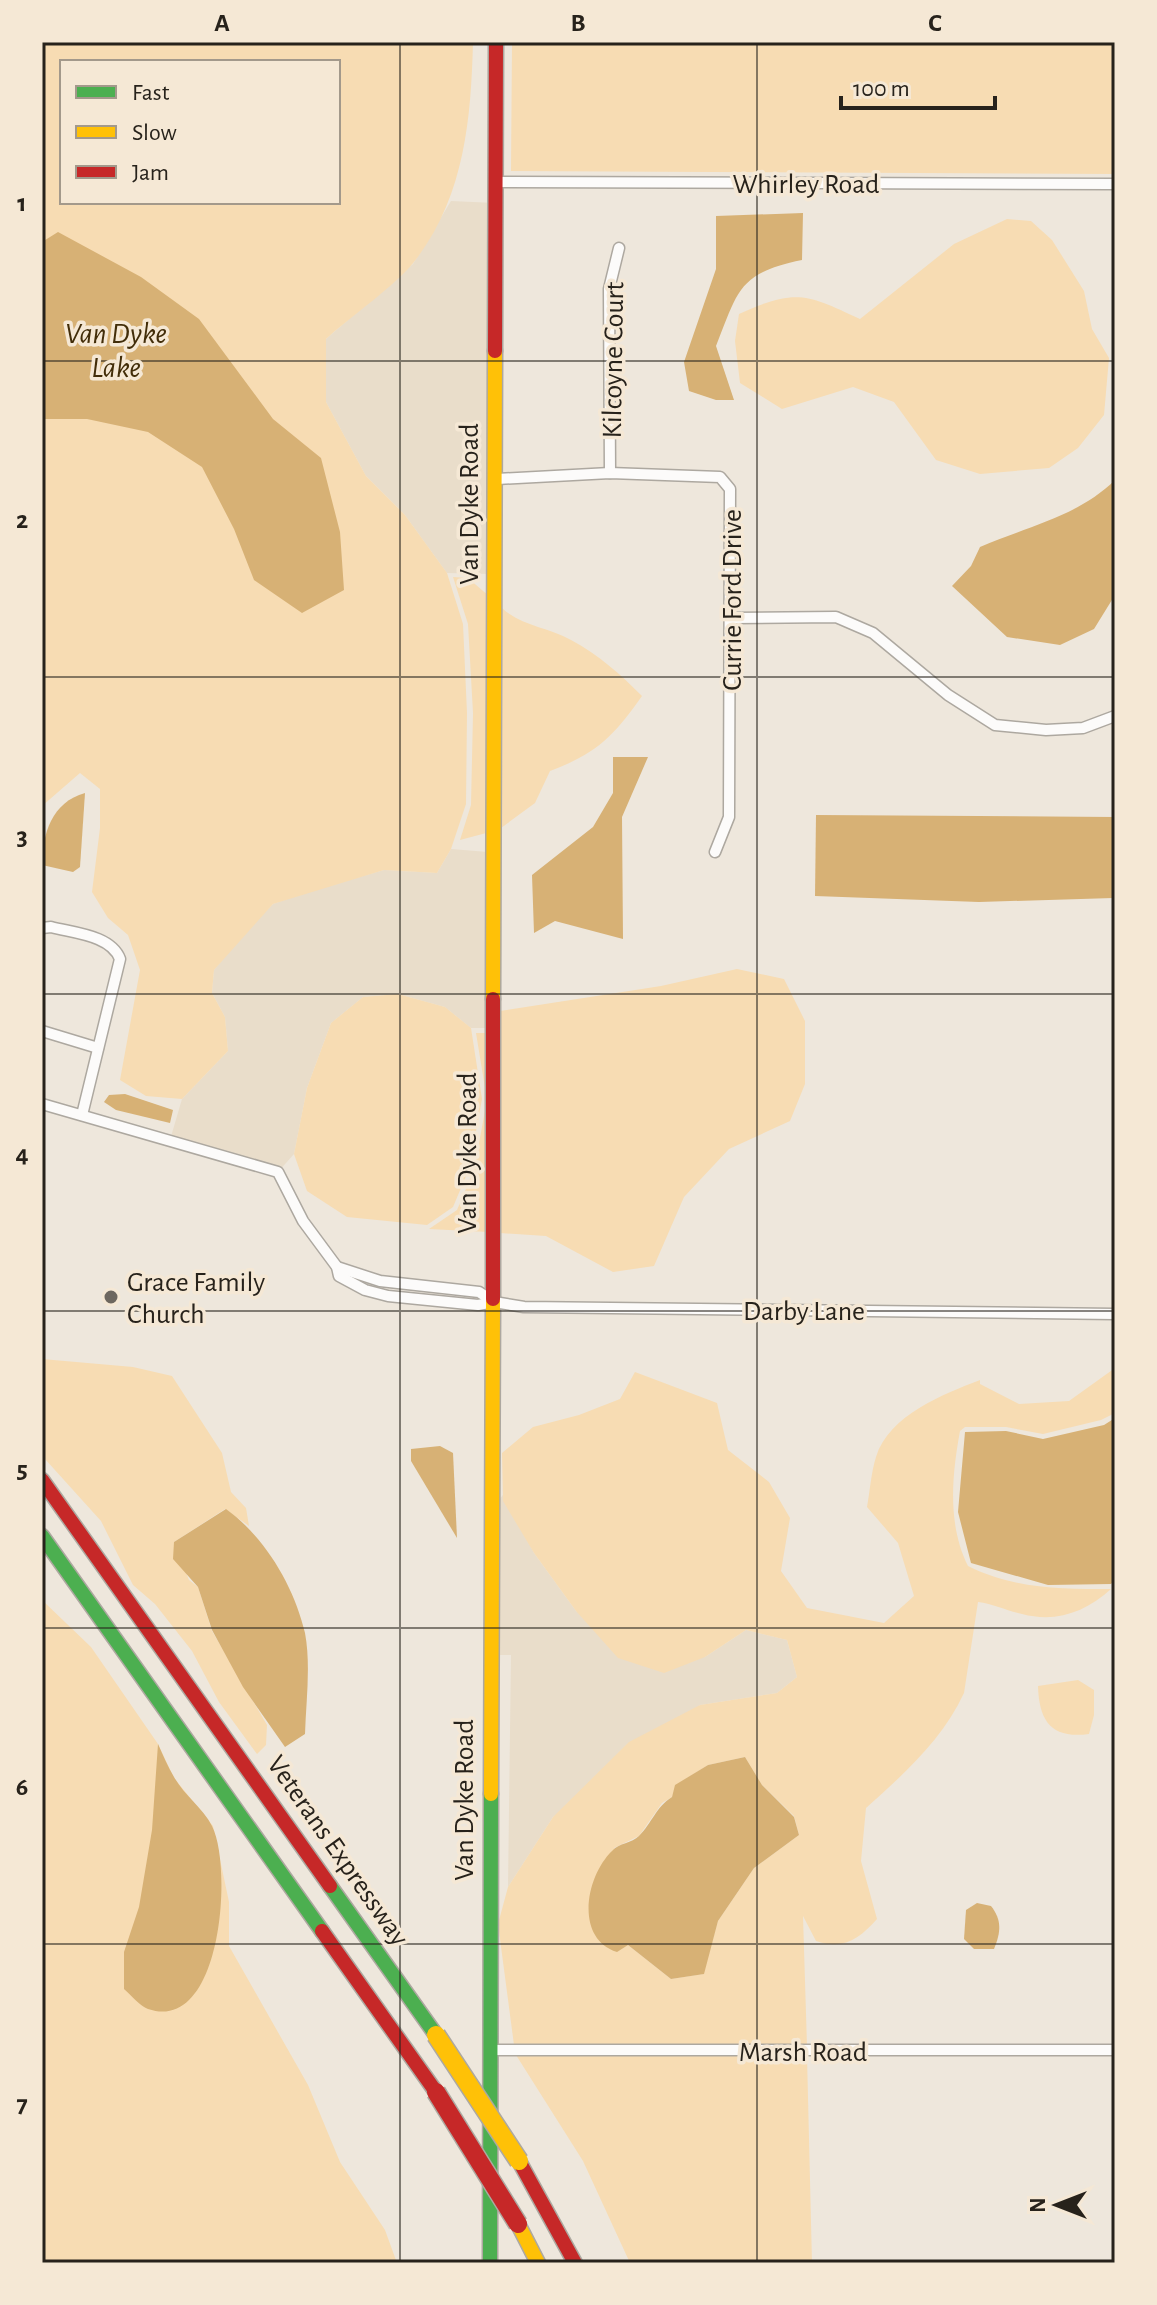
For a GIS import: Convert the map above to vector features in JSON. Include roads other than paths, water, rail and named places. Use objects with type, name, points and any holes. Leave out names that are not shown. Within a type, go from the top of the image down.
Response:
[{"type":"main road","name":"Van Dyke Road","points":[[490,2263],[496,42]]},
{"type":"main road","name":"Veterans Expressway","points":[[42,1480],[436,2035],[519,2161],[575,2263]]},
{"type":"main road","points":[[42,1536],[436,2092],[518,2224],[538,2263]]},
{"type":"street","name":"Whirley Road","points":[[497,182],[1115,184]]},
{"type":"street","name":"Kilcoyne Court","points":[[610,473],[609,289],[619,248]]},
{"type":"street","name":"Currie Ford Drive","points":[[497,479],[610,473],[720,477],[730,489],[733,509],[729,817],[715,852]]},
{"type":"street","points":[[732,618],[836,617],[873,633],[948,695],[995,725],[1070,729],[1115,716]]},
{"type":"street","points":[[42,928],[51,927],[105,942],[116,950],[120,959],[82,1115],[42,1104]]},
{"type":"street","points":[[42,1031],[98,1048]]},
{"type":"street","name":"Darby Lane","points":[[82,1115],[278,1172],[303,1221],[337,1267],[380,1281],[479,1292],[494,1302],[524,1307],[1115,1314]]},
{"type":"street","name":"Marsh Road","points":[[491,2050],[1115,2050]]},
{"type":"water","points":[[803,213],[802,260],[765,271],[743,287],[716,346],[734,400],[716,400],[689,391],[684,362],[716,269],[716,216]]},
{"type":"water","name":"Van Dyke Lake","points":[[58,232],[141,277],[199,319],[273,419],[321,458],[340,532],[344,590],[302,613],[254,580],[234,529],[202,467],[148,432],[87,419],[42,419],[42,242]]},
{"type":"water","points":[[1115,480],[1115,595],[1094,629],[1060,645],[1007,637],[952,586],[971,566],[980,547],[1068,512]]},
{"type":"water","points":[[613,757],[648,757],[622,817],[623,939],[555,921],[534,933],[532,875],[593,827],[613,793]]},
{"type":"water","points":[[85,793],[80,867],[73,872],[42,865],[44,842],[51,821],[64,804]]},
{"type":"water","points":[[816,815],[1115,817],[1113,898],[979,902],[815,896]]},
{"type":"water","points":[[125,1094],[173,1110],[170,1123],[116,1110],[104,1102],[109,1095]]},
{"type":"water","points":[[1115,1418],[1115,1580],[1111,1584],[1048,1585],[971,1563],[958,1512],[965,1432],[1006,1431],[1043,1439],[1104,1425]]},
{"type":"water","points":[[440,1446],[453,1453],[457,1538],[411,1461],[411,1449]]},
{"type":"water","points":[[226,1509],[253,1534],[276,1564],[294,1598],[305,1633],[308,1671],[305,1734],[285,1747],[243,1687],[212,1630],[198,1587],[173,1559],[174,1542]]},
{"type":"water","points":[[158,1744],[178,1784],[212,1826],[221,1875],[216,1942],[206,1973],[192,1997],[173,2010],[148,2009],[124,1989],[124,1952],[139,1907],[152,1830]]},
{"type":"water","points":[[745,1757],[762,1785],[794,1817],[799,1835],[754,1868],[718,1921],[704,1974],[671,1979],[628,1945],[617,1952],[603,1945],[594,1934],[589,1906],[591,1890],[603,1862],[615,1848],[639,1836],[662,1805],[672,1797],[675,1785],[708,1765]]},
{"type":"water","points":[[977,1903],[991,1906],[999,1921],[994,1949],[974,1949],[964,1939],[966,1910]]},
{"type":"place","name":"Grace Family Church","points":[[111,1297]]}]
